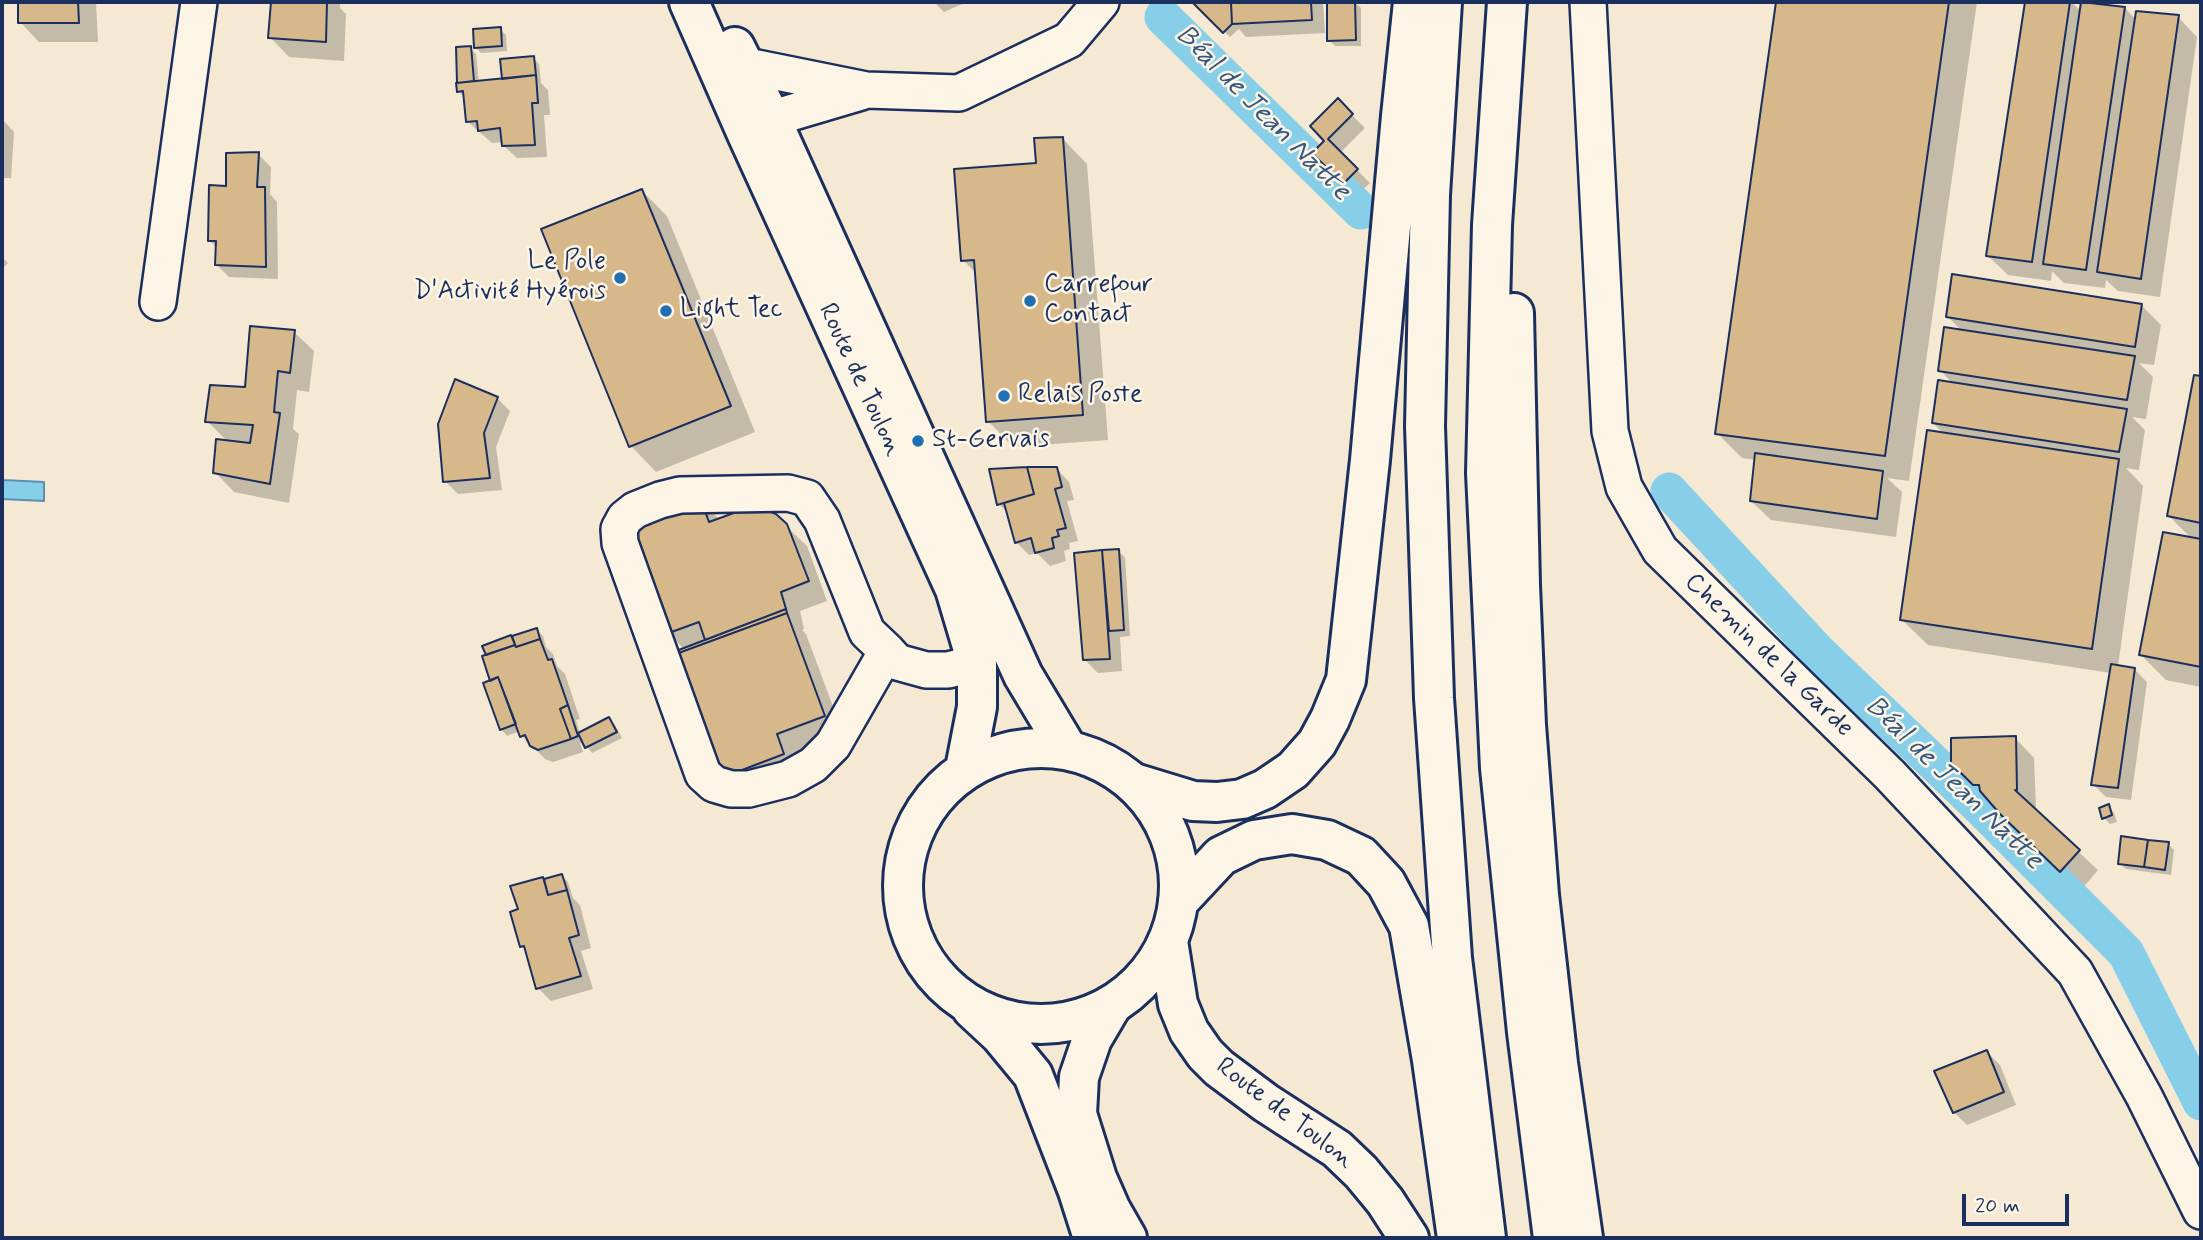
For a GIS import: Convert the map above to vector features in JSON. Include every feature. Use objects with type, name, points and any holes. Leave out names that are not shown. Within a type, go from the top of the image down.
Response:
[{"type":"main road","points":[[1133,783],[1193,801],[1242,799],[1265,789],[1293,769],[1317,744],[1346,680],[1370,460],[1413,2]]},
{"type":"main road","points":[[1443,2],[1430,195],[1425,426],[1434,698],[1452,958],[1486,1238]]},
{"type":"main road","points":[[1507,2],[1492,225],[1486,473],[1500,768],[1527,1032],[1553,1238]]},
{"type":"main road","points":[[1520,2],[1514,302],[1526,725],[1541,908],[1558,1063],[1583,1238]]},
{"type":"main road","name":"Route de Toulon","points":[[699,6],[744,81],[759,127],[955,589],[977,663],[977,707],[965,769]]},
{"type":"main road","name":"Route de Toulon","points":[[699,6],[1023,675],[1068,750]]},
{"type":"main road","points":[[960,998],[996,1017],[1035,1024],[1074,1020],[1112,1005],[1144,978],[1167,942],[1178,902],[1176,858],[1161,817],[1133,783],[1103,762],[1068,750],[1033,747],[998,754],[965,769],[932,799],[911,838],[902,882],[908,926],[929,967],[960,998],[1000,1035],[1033,1075],[1092,1229]]},
{"type":"main road","points":[[1178,902],[1221,856],[1254,840],[1292,834],[1327,839],[1361,856],[1386,883],[1409,926],[1432,1060],[1457,1238]]},
{"type":"main road","name":"Route de Toulon","points":[[1167,942],[1178,1004],[1189,1031],[1205,1054],[1219,1069],[1266,1103],[1337,1149],[1385,1201],[1409,1238]]},
{"type":"main road","points":[[1112,1005],[1092,1039],[1079,1077],[1077,1114],[1097,1178],[1126,1238]]},
{"type":"street","points":[[158,302],[199,2]]},
{"type":"street","points":[[744,81],[758,68],[866,90],[959,93],[1069,40],[1101,2]]},
{"type":"street","name":"Chemin de la Garde","points":[[1588,2],[1610,431],[1624,487],[1660,550],[1890,775],[2076,972],[2144,1096],[2201,1212]]},
{"type":"street","points":[[759,127],[866,90]]},
{"type":"street","points":[[714,809],[620,543],[619,529],[625,518],[635,510],[680,495],[788,493],[807,498],[822,520],[867,632],[897,662],[926,670],[948,670],[977,663]]},
{"type":"street","points":[[703,774],[714,784],[731,789],[749,789],[788,779],[813,765],[833,745],[887,651]]},
{"type":"water","points":[[3,480],[44,482],[44,501],[2,499]]},
{"type":"building","points":[[18,2],[78,2],[79,23],[18,23]]},
{"type":"building","points":[[271,2],[327,2],[326,42],[268,38]]},
{"type":"building","points":[[1192,2],[1231,2],[1232,24],[1223,33]]},
{"type":"building","points":[[1231,2],[1311,2],[1312,20],[1232,24]]},
{"type":"building","points":[[1327,2],[1355,2],[1356,40],[1327,41]]},
{"type":"building","points":[[1776,2],[1949,2],[1885,456],[1715,434]]},
{"type":"building","points":[[2025,2],[2070,2],[2032,262],[1986,256]]},
{"type":"building","points":[[2081,2],[2125,7],[2086,270],[2043,264]]},
{"type":"building","points":[[2136,11],[2179,15],[2141,279],[2097,272]]},
{"type":"building","points":[[501,27],[502,46],[474,48],[473,29]]},
{"type":"building","points":[[471,46],[474,81],[457,83],[456,47]]},
{"type":"building","points":[[534,56],[536,75],[502,79],[500,59]]},
{"type":"building","points":[[536,75],[538,103],[532,103],[535,145],[502,146],[500,128],[478,131],[477,121],[466,122],[463,91],[457,92],[456,83]]},
{"type":"building","points":[[1338,98],[1353,114],[1328,139],[1358,169],[1343,184],[1312,153],[1324,141],[1310,126]]},
{"type":"building","points":[[1063,137],[1083,415],[986,422],[974,260],[961,261],[954,169],[1036,163],[1034,138]]},
{"type":"building","points":[[259,152],[257,187],[265,187],[266,267],[215,265],[216,241],[208,241],[209,185],[226,186],[226,153]]},
{"type":"building","name":"Le Pole D'Activité Hyérois","points":[[642,189],[731,406],[629,447],[541,229]]},
{"type":"building","points":[[1952,274],[2142,304],[2135,347],[1946,317]]},
{"type":"building","points":[[250,326],[295,330],[290,373],[278,371],[274,412],[280,413],[270,484],[213,473],[216,439],[250,443],[253,425],[205,422],[210,385],[245,387]]},
{"type":"building","points":[[1944,327],[2135,356],[2127,400],[1938,371]]},
{"type":"building","points":[[2194,375],[2201,376],[2201,523],[2167,516]]},
{"type":"building","points":[[455,379],[498,397],[484,433],[490,478],[443,482],[438,424]]},
{"type":"building","points":[[1938,380],[2127,409],[2119,452],[1932,423]]},
{"type":"building","points":[[1927,430],[2119,459],[2092,649],[1900,620]]},
{"type":"building","points":[[1755,453],[1883,471],[1877,519],[1750,501]]},
{"type":"building","points":[[1027,467],[1057,467],[1062,487],[1055,489],[1066,528],[1057,530],[1059,536],[1052,538],[1054,548],[1035,553],[1031,538],[1015,543],[1004,503],[1034,494]]},
{"type":"building","points":[[1027,467],[1034,494],[997,505],[989,469]]},
{"type":"building","points":[[700,497],[709,522],[742,510],[761,508],[776,514],[787,524],[809,581],[781,592],[786,609],[705,640],[699,622],[666,634],[626,525]]},
{"type":"building","points":[[2163,532],[2201,539],[2201,667],[2139,655]]},
{"type":"building","points":[[1119,549],[1124,630],[1109,631],[1102,550]]},
{"type":"building","points":[[1102,550],[1110,659],[1083,660],[1074,553]]},
{"type":"building","points":[[786,609],[787,613],[676,654],[676,651]]},
{"type":"building","points":[[787,613],[825,716],[777,734],[784,754],[721,778],[676,654]]},
{"type":"building","points":[[537,628],[540,639],[516,647],[512,636]]},
{"type":"building","points":[[511,635],[515,645],[486,655],[482,646]]},
{"type":"building","points":[[540,639],[548,660],[552,659],[568,705],[560,709],[571,739],[538,750],[530,746],[525,735],[520,737],[498,677],[490,681],[482,656]]},
{"type":"building","points":[[2111,664],[2135,668],[2118,788],[2091,785]]},
{"type":"building","points":[[498,677],[516,724],[500,730],[483,683]]},
{"type":"building","points":[[568,705],[578,736],[571,739],[560,709]]},
{"type":"building","points":[[609,717],[617,732],[585,748],[578,733]]},
{"type":"building","points":[[2016,736],[2015,790],[2080,850],[2060,872],[2000,814],[1980,791],[1979,785],[1973,785],[1951,763],[1951,738]]},
{"type":"building","points":[[2109,804],[2112,815],[2102,819],[2099,808]]},
{"type":"building","points":[[2121,836],[2148,840],[2144,867],[2118,864]]},
{"type":"building","points":[[2148,840],[2169,842],[2165,870],[2144,867]]},
{"type":"building","points":[[562,874],[567,890],[548,895],[544,879]]},
{"type":"building","points":[[543,877],[548,895],[567,890],[579,935],[569,938],[581,976],[536,989],[524,946],[520,947],[510,912],[518,909],[510,886]]},
{"type":"building","points":[[1987,1050],[2004,1092],[1953,1113],[1934,1071]]},
{"type":"waterway","name":"Béal de Jean Natte","points":[[1163,17],[1361,211]]},
{"type":"waterway","name":"Béal de Jean Natte","points":[[1669,491],[1817,651],[1981,808],[2126,953],[2201,1102]]},
{"type":"place","name":"Le Pole D'Activité Hyérois","points":[[620,278]]},
{"type":"place","name":"Carrefour Contact","points":[[1030,301]]},
{"type":"place","name":"Light Tec","points":[[666,311]]},
{"type":"place","name":"Relais Poste","points":[[1004,396]]},
{"type":"place","name":"St-Gervais","points":[[918,441]]}]
